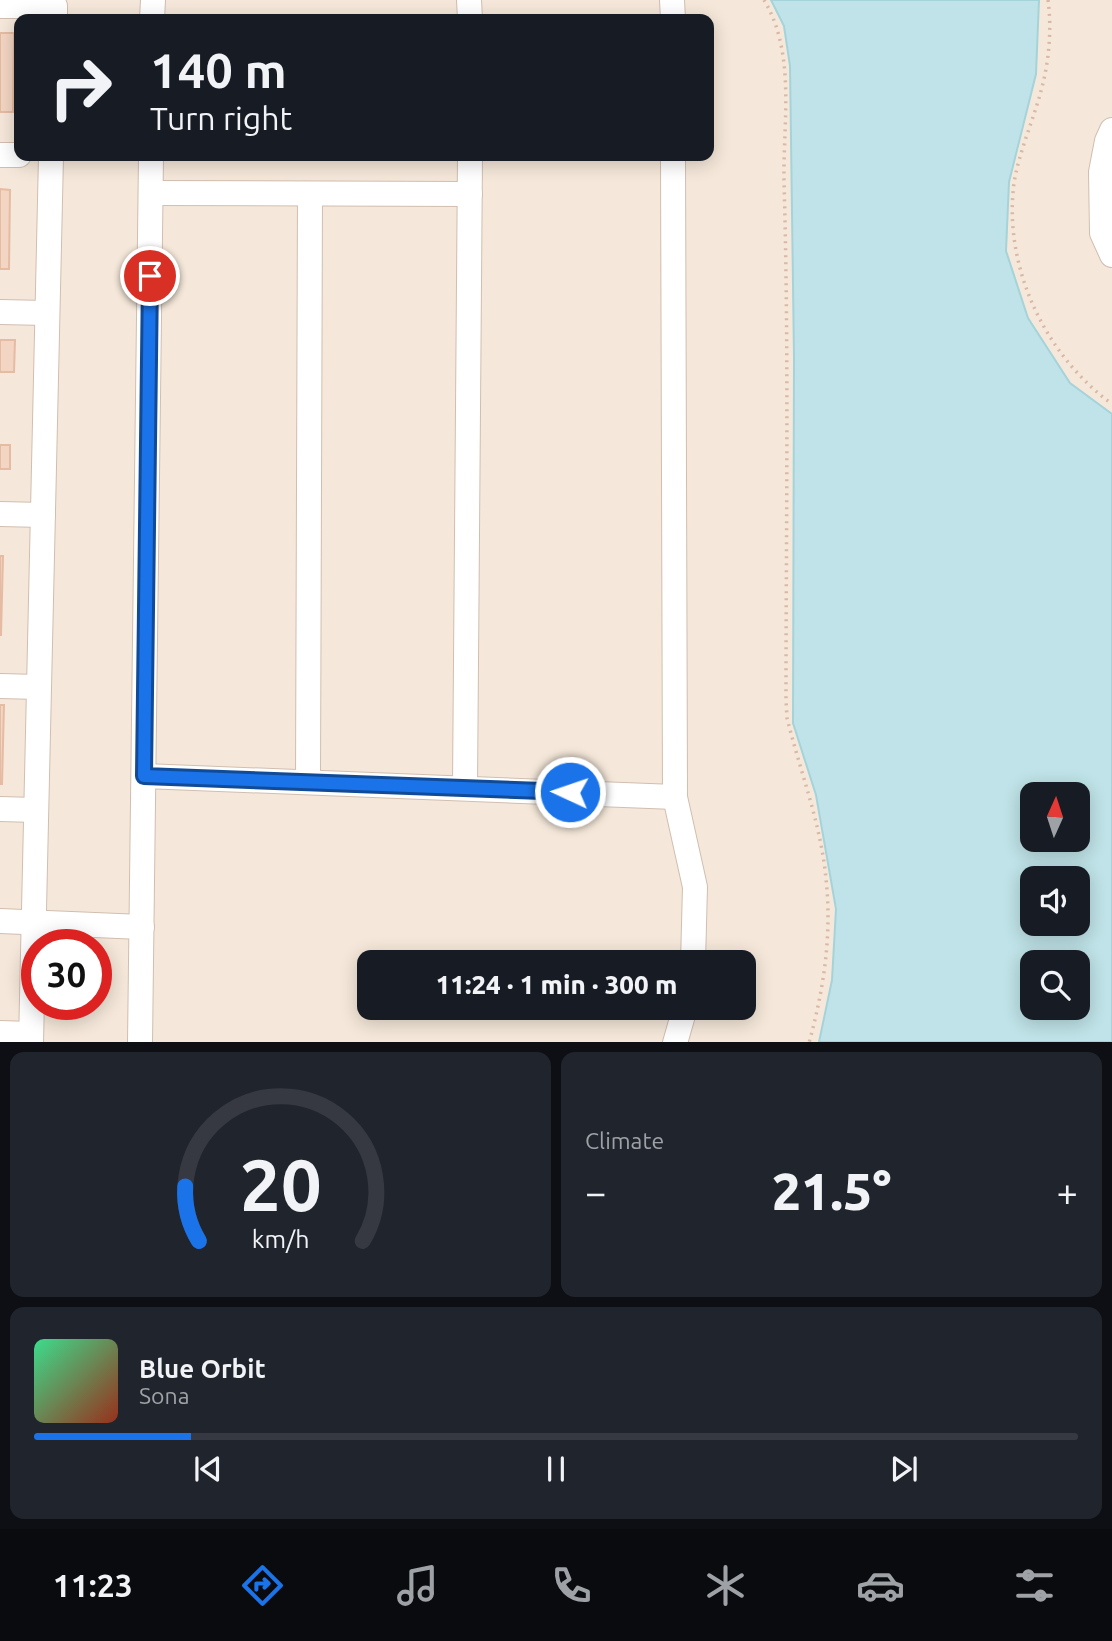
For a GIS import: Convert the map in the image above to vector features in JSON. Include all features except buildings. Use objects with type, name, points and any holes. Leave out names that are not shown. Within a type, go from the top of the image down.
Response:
[{"type":"street","points":[[0,6],[55,6],[55,14]]},
{"type":"street","points":[[1112,130],[1101,172],[1102,233],[1112,255]]},
{"type":"street","points":[[0,1033],[31,1038],[51,161]]},
{"type":"street","points":[[141,1042],[151,161]]},
{"type":"street","points":[[465,787],[470,161]]},
{"type":"street","points":[[673,161],[675,797],[695,887],[693,950]]},
{"type":"street","points":[[151,193],[470,194]]},
{"type":"street","points":[[308,781],[310,194]]},
{"type":"street","points":[[0,312],[47,313]]},
{"type":"street","points":[[0,514],[43,515]]},
{"type":"street","points":[[0,686],[38,687]]},
{"type":"street","points":[[144,776],[675,797]]},
{"type":"street","points":[[0,809],[35,810]]},
{"type":"street","points":[[0,921],[142,927]]},
{"type":"street","points":[[675,1042],[681,1020]]},
{"type":"path","points":[[764,0],[777,26],[783,51],[785,85],[783,147],[788,315],[787,718],[822,850],[828,917],[824,984],[809,1042]]},
{"type":"path","points":[[1048,0],[1049,41],[1042,88],[1014,183],[1013,222],[1017,254],[1027,288],[1045,330],[1066,362],[1112,404]]},
{"type":"shaded area","points":[[0,0],[1112,0],[1112,1042],[0,1042]]},
{"type":"water","points":[[771,0],[1039,0],[1036,74],[1009,182],[1006,251],[1028,318],[1070,383],[1112,414],[1112,1042],[819,1042],[832,980],[836,909],[816,795],[793,723],[794,357],[790,66],[784,26]]},
{"type":"route","points":[[150,276],[144,776],[570,792]]}]
